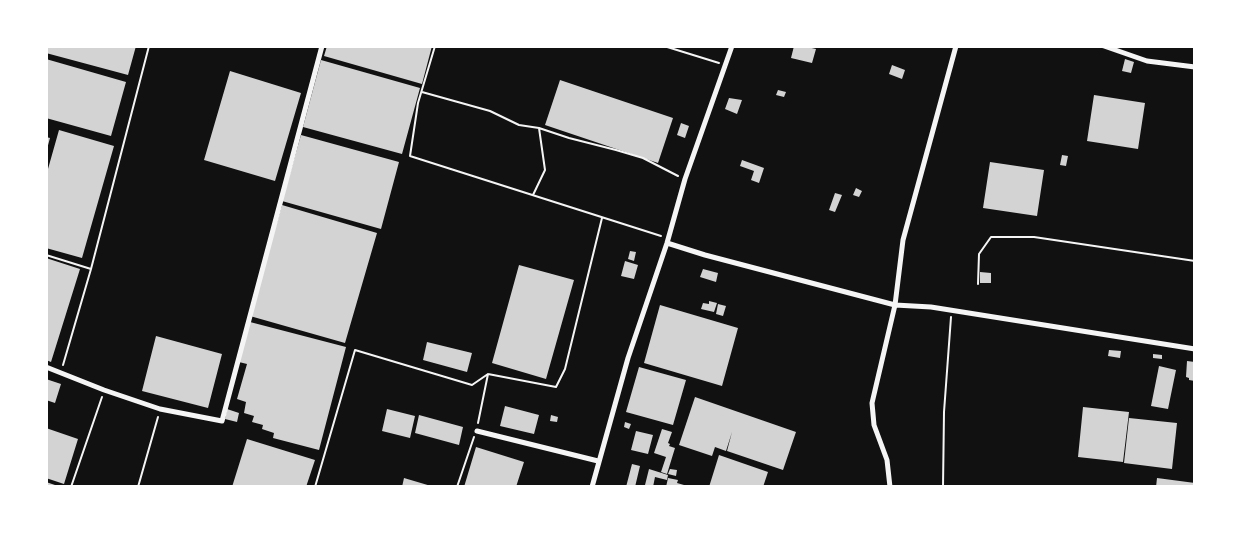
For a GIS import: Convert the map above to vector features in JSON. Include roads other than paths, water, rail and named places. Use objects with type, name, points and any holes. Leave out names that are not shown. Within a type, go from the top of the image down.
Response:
[{"type":"street","points":[[46,367],[104,390],[160,409],[222,421],[322,46]]},
{"type":"street","points":[[592,487],[628,358],[667,241],[685,179],[732,46]]},
{"type":"street","points":[[890,487],[887,460],[874,425],[872,403],[895,305],[904,240],[956,46]]},
{"type":"street","points":[[1104,46],[1146,61],[1195,67]]},
{"type":"street","points":[[667,241],[895,305],[931,308],[1195,349]]},
{"type":"street","points":[[477,431],[598,461]]}]
